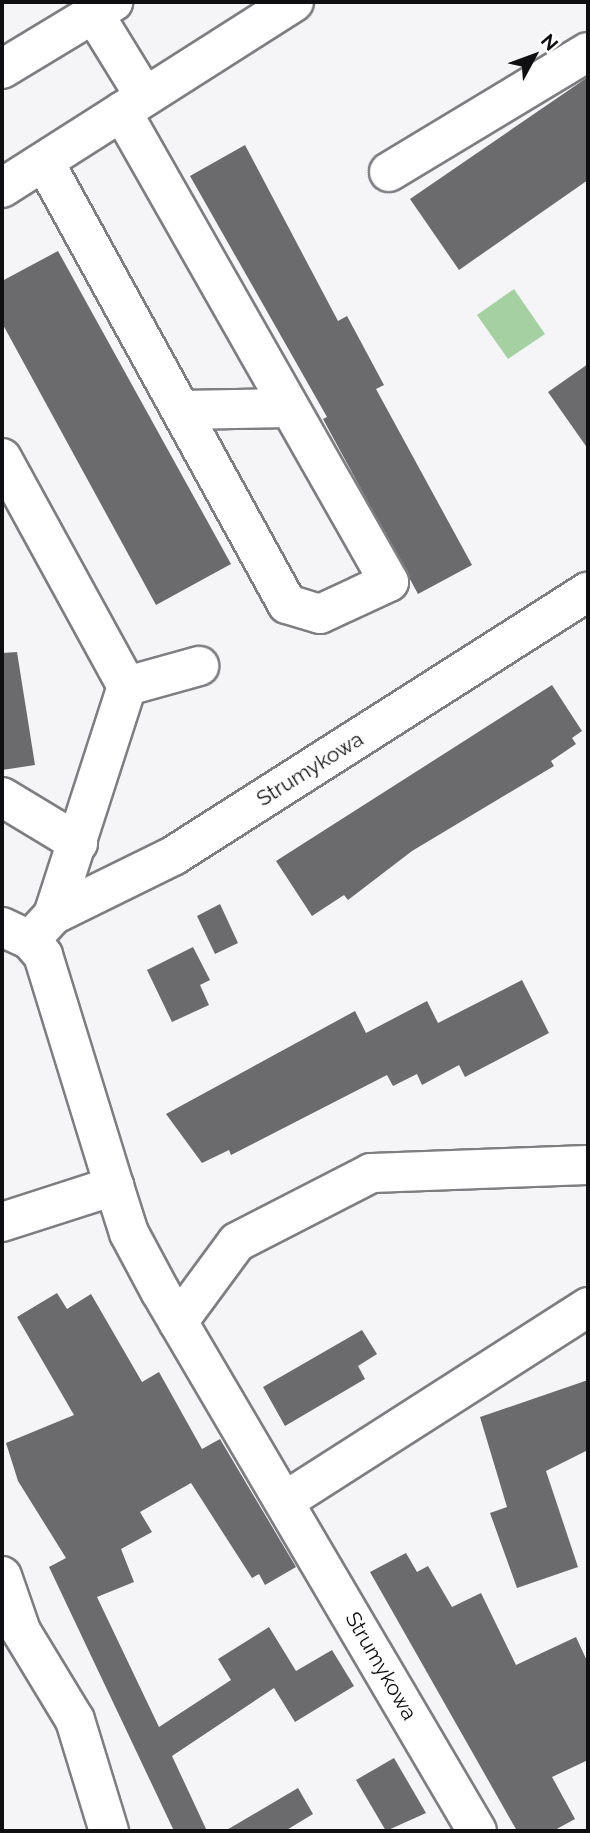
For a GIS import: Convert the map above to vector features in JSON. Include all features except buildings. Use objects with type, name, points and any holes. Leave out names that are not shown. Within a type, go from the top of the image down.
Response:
[{"type":"street","points":[[2,188],[46,163],[294,2]]},
{"type":"street","points":[[2,68],[104,8],[134,104],[289,408],[389,582],[320,614],[287,604],[46,163]]},
{"type":"street","points":[[389,172],[588,52]]},
{"type":"street","points":[[182,410],[289,408]]},
{"type":"street","points":[[2,458],[127,686],[78,842],[28,928]]},
{"type":"street","name":"Strumykowa","points":[[477,1831],[178,1322],[129,1233],[47,966],[28,928],[173,856],[588,593]]},
{"type":"street","points":[[127,686],[199,666]]},
{"type":"street","points":[[2,797],[78,842]]},
{"type":"street","points":[[178,1322],[237,1242],[371,1173],[588,1165]]},
{"type":"street","points":[[2,1222],[114,1186]]},
{"type":"street","points":[[285,1502],[588,1307]]},
{"type":"street","points":[[2,1576],[21,1631],[75,1720],[110,1831]]},
{"type":"green space","points":[[514,289],[545,334],[508,359],[477,315]]}]
